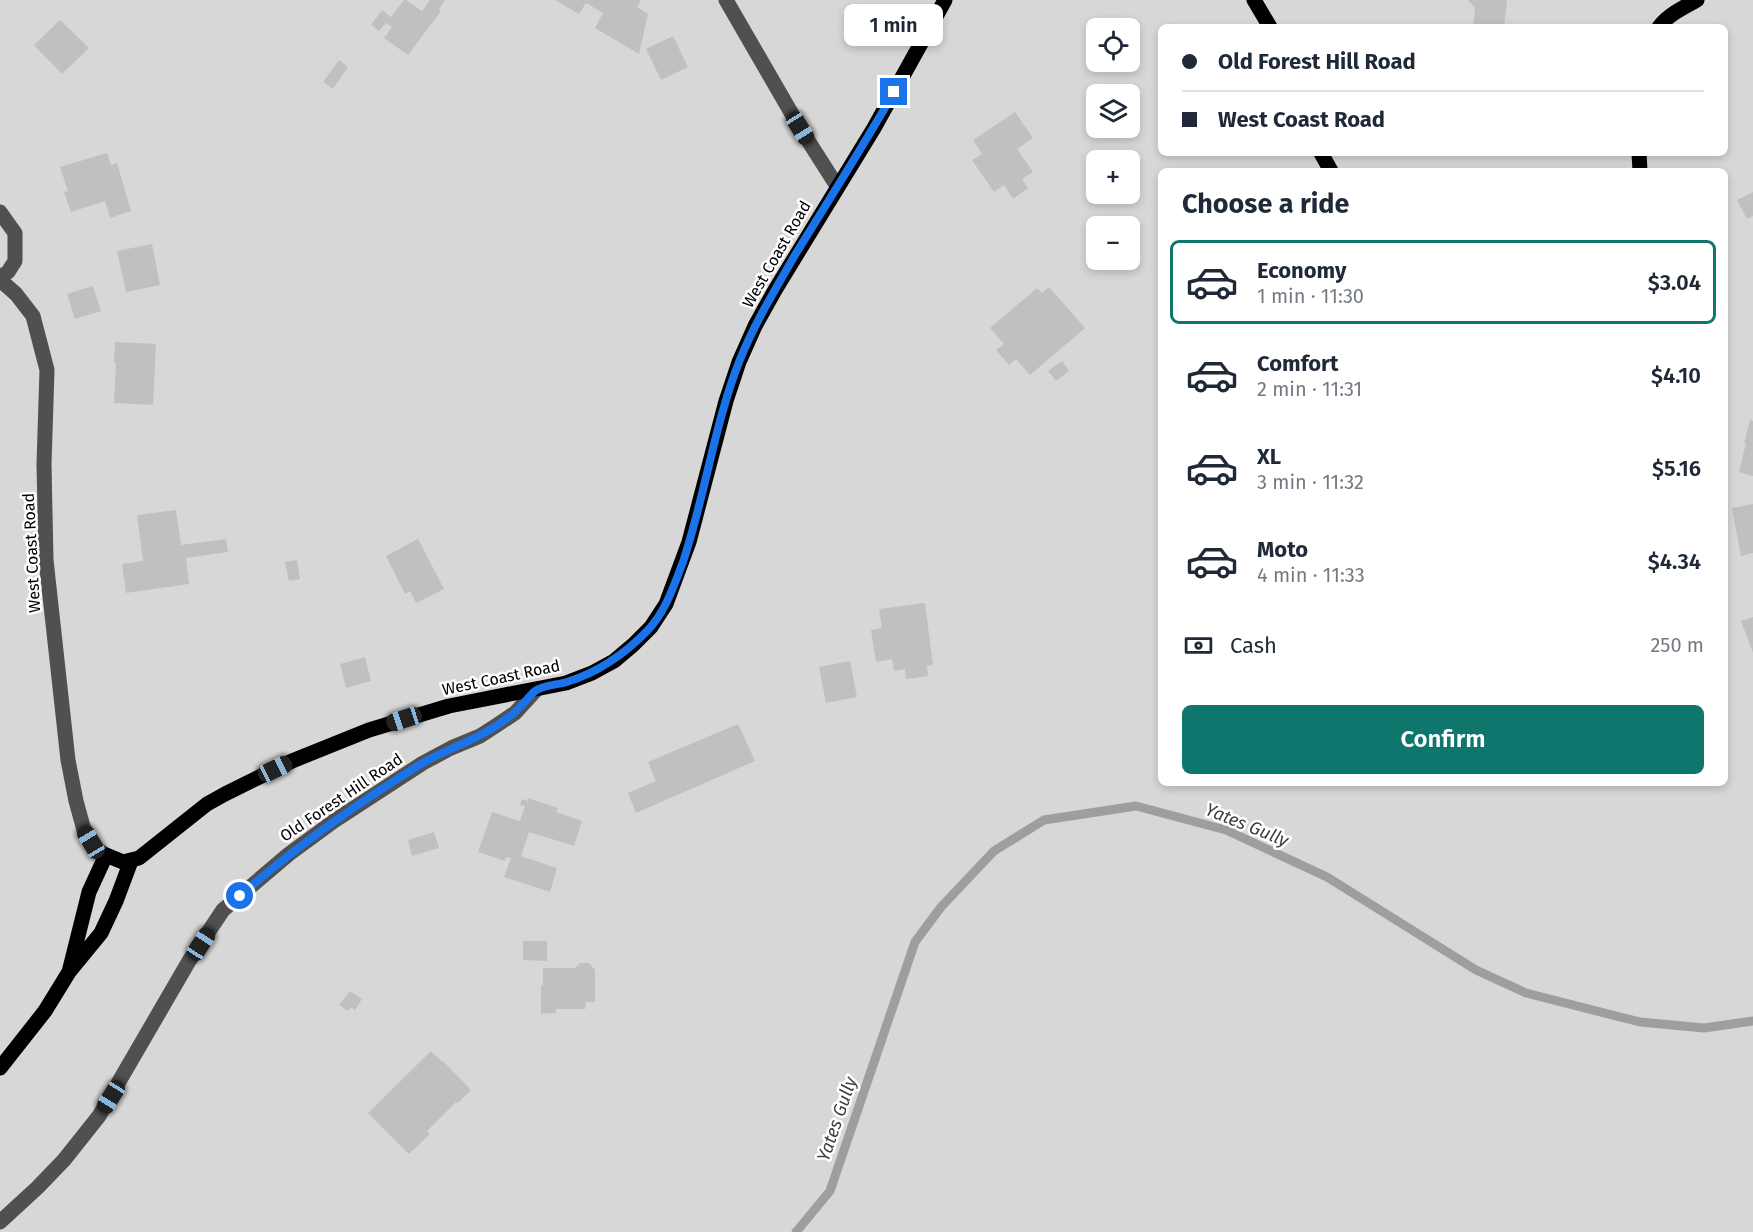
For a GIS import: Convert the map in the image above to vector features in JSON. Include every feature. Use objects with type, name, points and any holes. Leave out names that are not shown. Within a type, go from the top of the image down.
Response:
[{"type":"main road","name":"West Coast Road","points":[[131,861],[147,853],[207,804],[292,761],[369,730],[404,719],[449,706],[537,689],[592,673],[614,661],[651,627],[666,604],[689,543],[726,401],[739,362],[755,326],[837,186],[874,128],[945,0]]},
{"type":"main road","points":[[1254,0],[1268,24]]},
{"type":"main road","points":[[1662,24],[1697,0]]},
{"type":"main road","points":[[0,1068],[45,1011],[69,972],[101,933],[131,861],[123,862],[106,855],[88,892],[69,972]]},
{"type":"street","points":[[726,0],[800,128],[837,186]]},
{"type":"street","points":[[0,212],[15,233],[15,261],[0,279]]},
{"type":"street","name":"West Coast Road","points":[[0,279],[16,294],[33,316],[47,370],[44,464],[46,560],[68,760],[84,830],[98,850],[106,855]]},
{"type":"street","name":"Old Forest Hill Road","points":[[0,1222],[64,1160],[99,1116],[189,961],[223,910],[334,821],[423,763],[480,736],[497,725],[515,713],[537,689]]},
{"type":"shaded area","points":[[0,0],[1753,0],[1753,1232],[0,1232]]},
{"type":"building","points":[[404,0],[422,11],[430,0],[445,0],[439,9],[441,11],[408,55],[384,38],[392,27],[386,23],[379,31],[371,25],[382,10],[391,17]]},
{"type":"building","points":[[555,0],[641,0],[637,7],[648,14],[639,54],[595,28],[603,13],[586,3],[579,14]]},
{"type":"building","points":[[1468,0],[1507,0],[1504,24],[1473,24],[1475,8]]},
{"type":"building","points":[[60,20],[89,48],[62,74],[34,45]]},
{"type":"building","points":[[673,36],[688,67],[661,80],[646,49]]},
{"type":"building","points":[[339,60],[348,67],[333,89],[323,82]]},
{"type":"building","points":[[1015,112],[1033,138],[1017,149],[1033,172],[1022,179],[1028,188],[1013,199],[1004,185],[994,192],[972,160],[982,154],[973,140]]},
{"type":"building","points":[[107,153],[111,165],[117,163],[131,211],[110,218],[105,201],[71,212],[64,192],[68,191],[60,167]]},
{"type":"building","points":[[1753,192],[1753,216],[1747,219],[1737,200]]},
{"type":"building","points":[[152,244],[160,285],[126,292],[117,251]]},
{"type":"building","points":[[93,286],[101,311],[75,319],[67,294]]},
{"type":"building","points":[[1049,287],[1085,328],[1030,375],[1016,359],[1009,365],[996,350],[1004,344],[990,328],[1037,288],[1042,293]]},
{"type":"building","points":[[115,342],[156,344],[153,405],[114,403]]},
{"type":"building","points":[[1062,361],[1069,371],[1056,381],[1048,371]]},
{"type":"building","points":[[1750,420],[1753,421],[1753,476],[1739,472]]},
{"type":"building","points":[[1753,504],[1753,553],[1741,556],[1732,508]]},
{"type":"building","points":[[176,510],[181,545],[226,539],[228,552],[186,558],[189,584],[126,593],[122,564],[143,561],[137,515]]},
{"type":"building","points":[[418,539],[444,589],[416,603],[410,591],[405,594],[386,556]]},
{"type":"building","points":[[297,560],[300,579],[289,581],[285,562]]},
{"type":"building","points":[[925,603],[933,665],[927,666],[928,676],[906,679],[905,669],[894,671],[892,659],[876,662],[871,630],[882,628],[879,609]]},
{"type":"building","points":[[1753,617],[1753,653],[1741,621]]},
{"type":"building","points":[[365,657],[371,681],[346,688],[340,664]]},
{"type":"building","points":[[850,661],[857,697],[826,703],[819,667]]},
{"type":"building","points":[[738,724],[755,761],[636,813],[628,793],[656,781],[648,762]]},
{"type":"building","points":[[528,798],[558,808],[556,812],[582,821],[574,846],[529,832],[521,856],[557,868],[550,892],[504,877],[511,858],[506,857],[505,861],[478,852],[492,812],[520,821],[525,806],[520,805],[522,799],[528,801]]},
{"type":"building","points":[[434,832],[439,848],[412,856],[408,840]]},
{"type":"building","points":[[523,941],[547,941],[547,961],[523,960]]},
{"type":"building","points":[[580,963],[589,963],[595,970],[595,1002],[586,1002],[585,1009],[556,1009],[556,1013],[541,1014],[543,968],[575,968]]},
{"type":"building","points":[[350,991],[362,999],[355,1010],[351,1007],[348,1011],[339,1005]]},
{"type":"building","points":[[431,1051],[471,1090],[427,1131],[430,1134],[409,1154],[368,1113]]},
{"type":"waterway","name":"Yates Gully","points":[[796,1232],[830,1191],[915,942],[941,907],[994,851],[1044,820],[1136,806],[1226,830],[1327,877],[1476,970],[1526,993],[1640,1022],[1704,1028],[1753,1021]]},
{"type":"route","points":[[240,896],[334,821],[423,763],[480,736],[497,725],[515,713],[537,689],[566,683],[614,661],[651,627],[666,604],[677,579],[689,543],[726,401],[739,362],[755,326],[894,92]]}]
